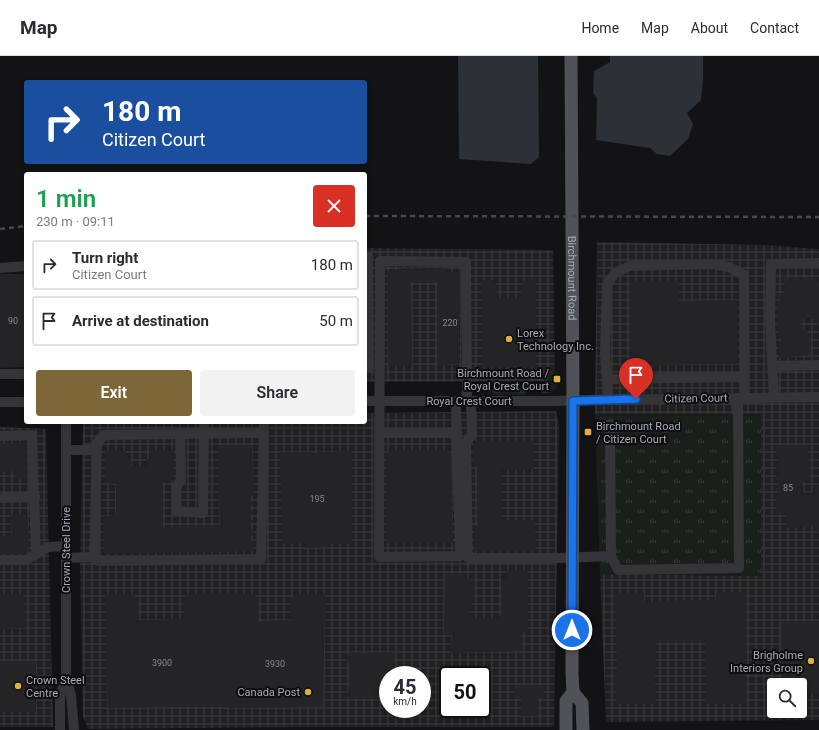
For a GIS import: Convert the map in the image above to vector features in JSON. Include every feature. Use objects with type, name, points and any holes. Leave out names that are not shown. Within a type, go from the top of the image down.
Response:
[{"type":"main road","name":"Birchmount Road","points":[[566,730],[566,701],[573,692],[571,56]]},
{"type":"main road","name":"Birchmount Road","points":[[573,692],[582,703],[583,730]]},
{"type":"street","points":[[367,257],[369,368],[367,368]]},
{"type":"street","points":[[456,402],[460,556],[379,557],[380,261],[466,262],[469,402],[472,435],[466,442],[468,558],[559,558],[610,556]]},
{"type":"street","points":[[774,397],[770,321],[771,264],[819,263]]},
{"type":"street","points":[[608,400],[606,353],[607,284],[615,272],[630,266],[712,264],[729,267],[744,275],[745,377],[741,398],[739,568],[618,570],[610,556],[610,424]]},
{"type":"street","points":[[0,268],[24,266]]},
{"type":"street","points":[[368,299],[380,299]]},
{"type":"street","points":[[773,366],[819,365]]},
{"type":"street","points":[[0,374],[24,374]]},
{"type":"street","points":[[607,379],[745,377]]},
{"type":"street","name":"Citizen Court","points":[[573,401],[819,397]]},
{"type":"street","name":"Royal Crest Court","points":[[367,401],[573,401]]},
{"type":"street","points":[[0,402],[24,402]]},
{"type":"street","name":"Crown Steel Drive","points":[[66,424],[66,679],[71,695],[74,730]]},
{"type":"street","points":[[180,434],[181,480],[176,487],[177,511],[203,513],[204,424]]},
{"type":"street","points":[[66,558],[94,557],[99,561],[261,559],[264,424]]},
{"type":"street","points":[[94,557],[97,443],[104,435],[264,433]]},
{"type":"street","points":[[380,433],[457,433]]},
{"type":"street","points":[[0,436],[32,435],[36,554]]},
{"type":"street","points":[[66,450],[97,450]]},
{"type":"street","points":[[3,498],[35,497]]},
{"type":"street","points":[[0,560],[26,560],[48,547],[66,546]]},
{"type":"street","name":"Crown Steel Drive","points":[[60,730],[60,696],[66,679]]},
{"type":"shaded area","points":[[458,56],[538,56],[539,157],[531,164],[459,159]]},
{"type":"shaded area","points":[[610,56],[703,56],[701,100],[687,113],[693,124],[688,139],[670,156],[657,154],[650,148],[596,140],[597,98],[593,93],[594,71],[610,62]]},
{"type":"shaded area","points":[[597,242],[765,245],[819,249],[819,720],[606,722],[600,574],[761,576],[761,414],[595,414]]},
{"type":"shaded area","points":[[367,248],[553,250],[555,381],[367,382]]},
{"type":"shaded area","points":[[556,411],[559,428],[554,727],[88,729],[83,717],[80,563],[83,424],[367,424],[367,413]]},
{"type":"shaded area","points":[[0,427],[46,429],[53,727],[0,727]]},
{"type":"green space","points":[[553,371],[557,371],[557,387],[552,392],[543,394],[542,386],[552,375]]},
{"type":"green space","points":[[494,384],[524,384],[528,389],[525,395],[494,395],[489,392],[488,389]]},
{"type":"green space","points":[[595,414],[761,414],[761,576],[600,574]]},
{"type":"building","points":[[402,268],[446,268],[446,272],[460,271],[460,364],[438,365],[437,282],[411,282],[412,365],[388,365],[387,271],[402,270]]},
{"type":"building","points":[[0,274],[24,274],[24,367],[0,368]]},
{"type":"building","points":[[783,275],[791,282],[794,278],[798,278],[801,281],[808,277],[811,280],[814,278],[819,282],[819,325],[808,315],[799,325],[810,334],[811,355],[779,358],[778,344],[781,340],[777,333],[780,330],[777,327],[777,323],[780,320],[777,317],[777,301],[780,301],[779,295],[785,294]]},
{"type":"building","name":"Lorex Technology Inc.","points":[[536,279],[536,367],[483,367],[481,280],[493,280],[497,286],[496,298],[521,298],[521,284],[525,280]]},
{"type":"building","points":[[631,281],[679,281],[679,301],[738,300],[738,364],[631,365]]},
{"type":"building","points":[[475,441],[534,441],[534,469],[501,469],[502,520],[535,520],[536,551],[474,551],[474,525],[478,525],[477,467],[473,467],[473,444]]},
{"type":"building","points":[[26,443],[27,479],[16,479],[15,471],[0,472],[0,444]]},
{"type":"building","points":[[218,445],[252,445],[253,495],[249,498],[254,503],[250,507],[253,514],[249,517],[253,522],[249,526],[254,533],[250,537],[253,542],[254,551],[104,554],[103,516],[116,515],[116,484],[105,483],[105,451],[126,451],[126,458],[131,458],[132,466],[147,467],[146,459],[153,459],[151,451],[174,450],[174,478],[173,480],[163,482],[162,528],[220,526]]},
{"type":"building","points":[[776,445],[808,445],[809,476],[799,487],[808,496],[819,485],[819,532],[812,525],[809,528],[805,528],[802,525],[798,528],[787,528],[787,512],[776,513],[776,497],[779,493],[776,490],[776,486],[779,483],[776,480],[776,476],[779,473],[776,470],[776,466],[779,463],[777,460]]},
{"type":"building","points":[[446,450],[451,452],[453,543],[386,543],[386,454],[389,451]]},
{"type":"building","points":[[352,451],[352,544],[328,544],[328,547],[307,548],[307,543],[282,544],[280,452],[310,452],[313,455],[318,452]]},
{"type":"building","points":[[28,514],[29,550],[24,554],[0,554],[0,536],[12,536],[11,515]]},
{"type":"building","points":[[506,570],[528,571],[528,632],[520,632],[522,651],[451,653],[452,634],[444,635],[445,574],[465,574],[465,579],[474,580],[472,606],[468,611],[475,619],[498,619],[503,611],[501,579],[507,579]]},
{"type":"building","points":[[718,592],[745,592],[744,653],[746,704],[705,704],[705,641],[656,641],[656,704],[616,704],[615,669],[617,669],[615,593],[644,593],[644,603],[656,603],[658,601],[716,600],[716,595]]},
{"type":"building","points":[[24,594],[25,628],[0,629],[0,595]]},
{"type":"building","points":[[187,594],[253,594],[258,598],[258,621],[291,620],[290,600],[294,595],[325,594],[323,707],[228,708],[228,706],[108,708],[105,595],[133,595],[138,599],[138,620],[185,619],[183,599]]},
{"type":"building","points":[[819,621],[819,693],[807,693],[807,678],[781,678],[781,622]]},
{"type":"building","points":[[351,652],[392,652],[395,655],[393,666],[379,666],[379,698],[347,697],[349,686],[348,654]]},
{"type":"building","name":"Crown Steel Centre","points":[[0,661],[36,661],[36,712],[0,712]]},
{"type":"building","points":[[516,685],[543,685],[543,699],[537,699],[537,716],[521,716],[521,699],[516,699],[515,696],[515,688],[517,688]]},
{"type":"railway","points":[[367,216],[819,217]]},
{"type":"railway","points":[[0,229],[24,226]]},
{"type":"place","name":"Lorex Technology Inc.","points":[[509,339]]},
{"type":"place","name":"Birchmount Road / Royal Crest Court","points":[[557,379]]},
{"type":"place","name":"Birchmount Road / Citizen Court","points":[[588,432]]},
{"type":"place","name":"Brigholme Interiors Group","points":[[811,661]]},
{"type":"place","name":"Crown Steel Centre","points":[[18,686]]},
{"type":"place","name":"Canada Post","points":[[308,692]]},
{"type":"route","points":[[572,630],[573,401],[636,399]]}]
